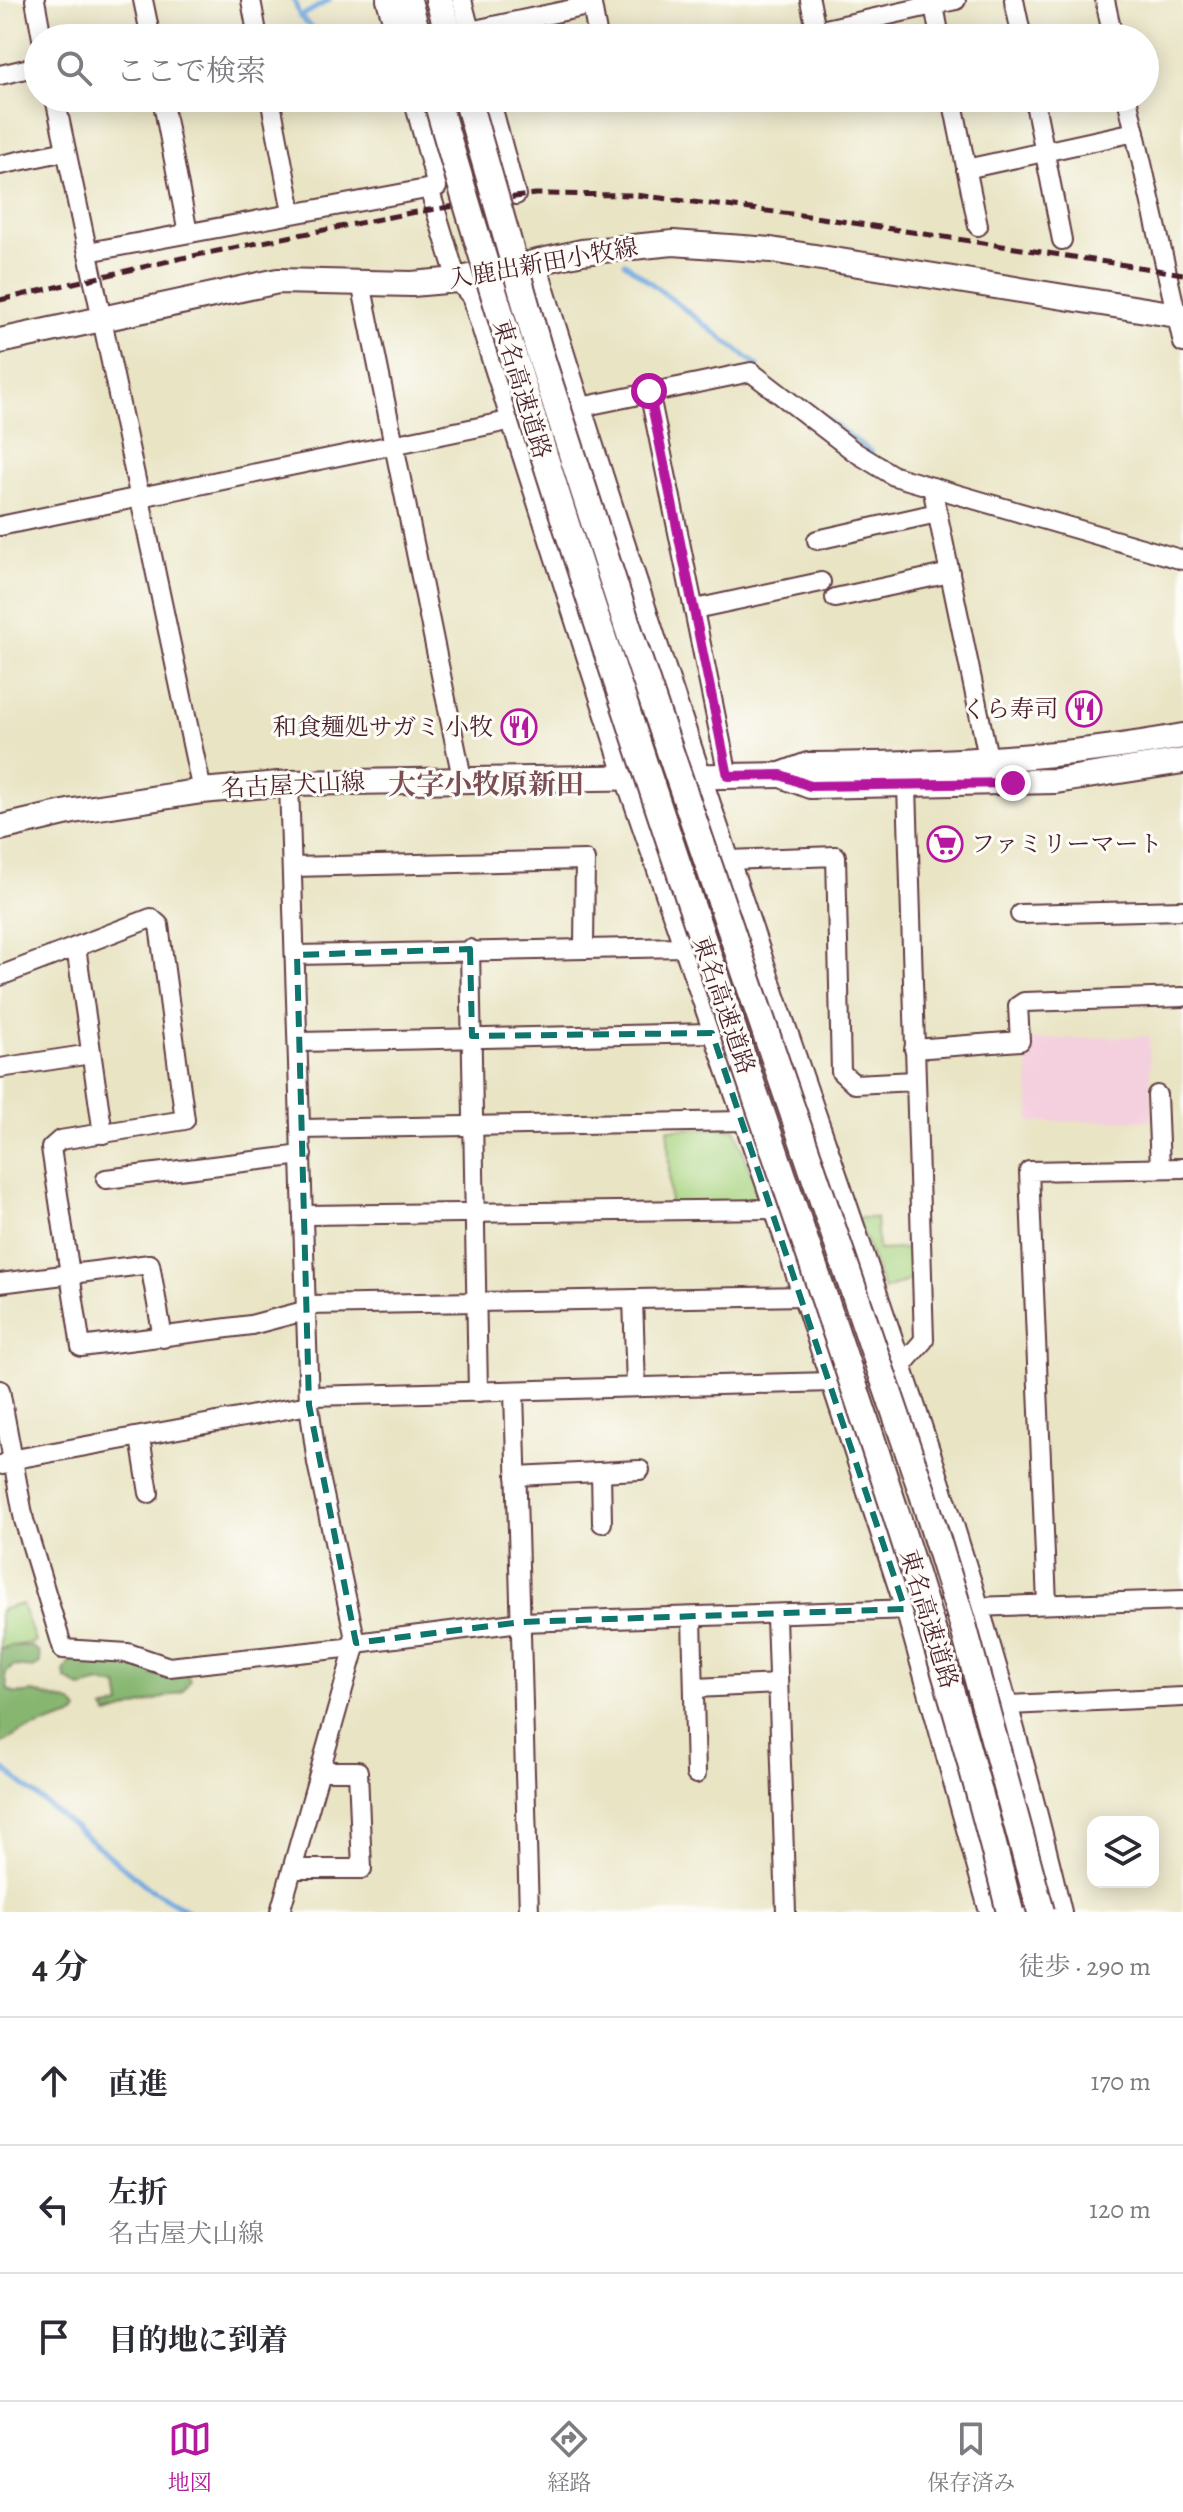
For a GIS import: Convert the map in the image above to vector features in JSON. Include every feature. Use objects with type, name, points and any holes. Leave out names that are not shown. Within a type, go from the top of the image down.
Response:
[{"type":"highway","points":[[408,0],[414,24]]},
{"type":"highway","points":[[439,0],[456,24]]},
{"type":"highway","name":"東名高速道路","points":[[440,112],[513,362],[603,647],[911,1559],[970,1760],[1010,1912]]},
{"type":"highway","name":"東名高速道路","points":[[492,112],[540,354],[631,637],[923,1494],[962,1621],[1041,1912]]},
{"type":"main road","name":"入鹿出新田小牧線","points":[[0,341],[278,281],[361,283],[457,280],[628,246],[673,243],[757,249],[1180,316]]},
{"type":"main road","name":"名古屋犬山線","points":[[0,828],[73,811],[202,791],[289,783],[781,775],[808,765],[989,762],[1111,749],[1183,736]]},
{"type":"main road","name":"名古屋犬山線","points":[[781,775],[810,786],[1056,781],[1183,761]]},
{"type":"street","points":[[35,0],[39,24]]},
{"type":"street","points":[[143,0],[148,24]]},
{"type":"street","points":[[251,0],[255,24]]},
{"type":"street","points":[[386,0],[393,24]]},
{"type":"street","points":[[462,0],[463,24]]},
{"type":"street","points":[[810,0],[815,24]]},
{"type":"street","points":[[837,24],[904,5],[934,5],[956,0]]},
{"type":"street","points":[[1014,0],[1019,24]]},
{"type":"street","points":[[1105,0],[1110,24]]},
{"type":"street","points":[[514,24],[592,5],[595,24]]},
{"type":"street","points":[[934,5],[937,24]]},
{"type":"street","points":[[0,75],[24,69]]},
{"type":"street","points":[[58,112],[202,791]]},
{"type":"street","points":[[165,112],[188,233]]},
{"type":"street","points":[[273,112],[292,212]]},
{"type":"street","points":[[88,252],[437,187],[417,112]]},
{"type":"street","points":[[493,112],[516,195]]},
{"type":"street","points":[[955,112],[978,226]]},
{"type":"street","points":[[1037,112],[1062,240]]},
{"type":"street","points":[[1130,112],[1180,316],[1183,343]]},
{"type":"street","points":[[966,169],[1135,132]]},
{"type":"street","points":[[0,165],[66,151]]},
{"type":"street","points":[[429,188],[457,280],[471,296],[625,778],[832,1382],[905,1609],[989,1912]]},
{"type":"street","points":[[537,264],[631,567],[903,1364],[980,1605],[1017,1733],[1062,1912]]},
{"type":"street","points":[[361,283],[462,778]]},
{"type":"street","points":[[0,526],[751,372],[855,452],[894,476],[1183,560]]},
{"type":"street","points":[[649,391],[728,776]]},
{"type":"street","points":[[932,487],[989,762]]},
{"type":"street","points":[[817,540],[937,513]]},
{"type":"street","points":[[564,590],[631,567]]},
{"type":"street","points":[[835,598],[950,573]]},
{"type":"street","points":[[695,609],[821,582]]},
{"type":"street","points":[[289,783],[294,867]]},
{"type":"street","points":[[5,1463],[140,1438],[310,1400],[832,1382],[903,1364],[924,1340],[907,786]]},
{"type":"street","points":[[729,860],[836,856],[841,1072],[854,1084],[915,1081]]},
{"type":"street","points":[[280,1912],[356,1643],[317,1463],[310,1400],[292,865],[585,860],[584,946]]},
{"type":"street","points":[[1020,914],[1183,910]]},
{"type":"street","points":[[0,976],[151,918],[159,925],[185,1120],[60,1140],[51,1148],[81,1347],[251,1325],[308,1308],[803,1296]]},
{"type":"street","points":[[297,955],[584,946],[684,947]]},
{"type":"street","points":[[76,947],[103,1134]]},
{"type":"street","points":[[470,949],[478,1392]]},
{"type":"street","points":[[914,1049],[1020,1041],[1018,1006],[1024,1002],[1183,997]]},
{"type":"street","points":[[300,1042],[712,1033]]},
{"type":"street","points":[[0,1068],[91,1054]]},
{"type":"street","points":[[1157,1095],[1160,1168]]},
{"type":"street","points":[[302,1129],[744,1121]]},
{"type":"street","points":[[106,1179],[302,1155]]},
{"type":"street","points":[[1047,1604],[1029,1171],[1183,1168]]},
{"type":"street","points":[[306,1215],[774,1209]]},
{"type":"street","points":[[0,1283],[150,1264],[163,1338]]},
{"type":"street","points":[[633,1299],[636,1387]]},
{"type":"street","points":[[0,1390],[5,1463],[63,1649],[128,1653],[169,1667],[345,1648],[356,1643],[521,1622],[776,1616],[980,1605],[1183,1600]]},
{"type":"street","points":[[514,1392],[529,1912]]},
{"type":"street","points":[[140,1438],[149,1493]]},
{"type":"street","points":[[516,1476],[640,1470]]},
{"type":"street","points":[[601,1472],[602,1523]]},
{"type":"street","points":[[776,1616],[786,1912]]},
{"type":"street","points":[[692,1618],[696,1774]]},
{"type":"street","points":[[696,1688],[778,1684]]},
{"type":"street","points":[[1009,1705],[1183,1697]]},
{"type":"street","points":[[946,1752],[1017,1733]]},
{"type":"street","points":[[293,1869],[362,1869],[358,1771],[321,1771]]},
{"type":"highlighted area","points":[[470,949],[472,1036],[712,1033],[905,1609],[521,1622],[356,1643],[309,1405],[297,955]]},
{"type":"shaded area","points":[[1149,1036],[1152,1120],[1030,1122],[1027,1040]]},
{"type":"green space","points":[[735,1128],[762,1203],[670,1205],[668,1129]]},
{"type":"green space","points":[[857,1218],[876,1218],[878,1250],[911,1249],[912,1279],[884,1290]]},
{"type":"green space","points":[[22,1604],[35,1642],[0,1648],[0,1610]]},
{"type":"green space","points":[[10,1646],[31,1646],[39,1652],[40,1664],[33,1668],[13,1666],[5,1674],[8,1690],[16,1694],[33,1692],[72,1703],[78,1711],[75,1715],[24,1731],[0,1744],[0,1650]]},
{"type":"green space","points":[[86,1656],[143,1663],[153,1675],[186,1671],[190,1680],[182,1692],[108,1715],[104,1709],[121,1705],[118,1686],[101,1683],[81,1688],[66,1679],[64,1672],[72,1658]]},
{"type":"waterway","points":[[294,0],[300,17],[308,24]]},
{"type":"waterway","points":[[300,17],[329,0]]},
{"type":"waterway","points":[[625,263],[758,366]]},
{"type":"waterway","points":[[810,406],[872,453]]},
{"type":"waterway","points":[[0,1766],[149,1888],[189,1912]]},
{"type":"railway","points":[[0,300],[182,258],[410,213],[535,194],[636,195],[808,216],[1183,274]]},
{"type":"place","name":"くら寿司","points":[[1084,709]]},
{"type":"place","name":"和食麺処サガミ 小牧","points":[[519,727]]},
{"type":"place","name":"ファミリーマート","points":[[945,844]]},
{"type":"district","name":"大字小牧原新田","points":[[486,785]]},
{"type":"route","points":[[649,391],[728,776],[781,775],[810,786],[1013,783]]}]
